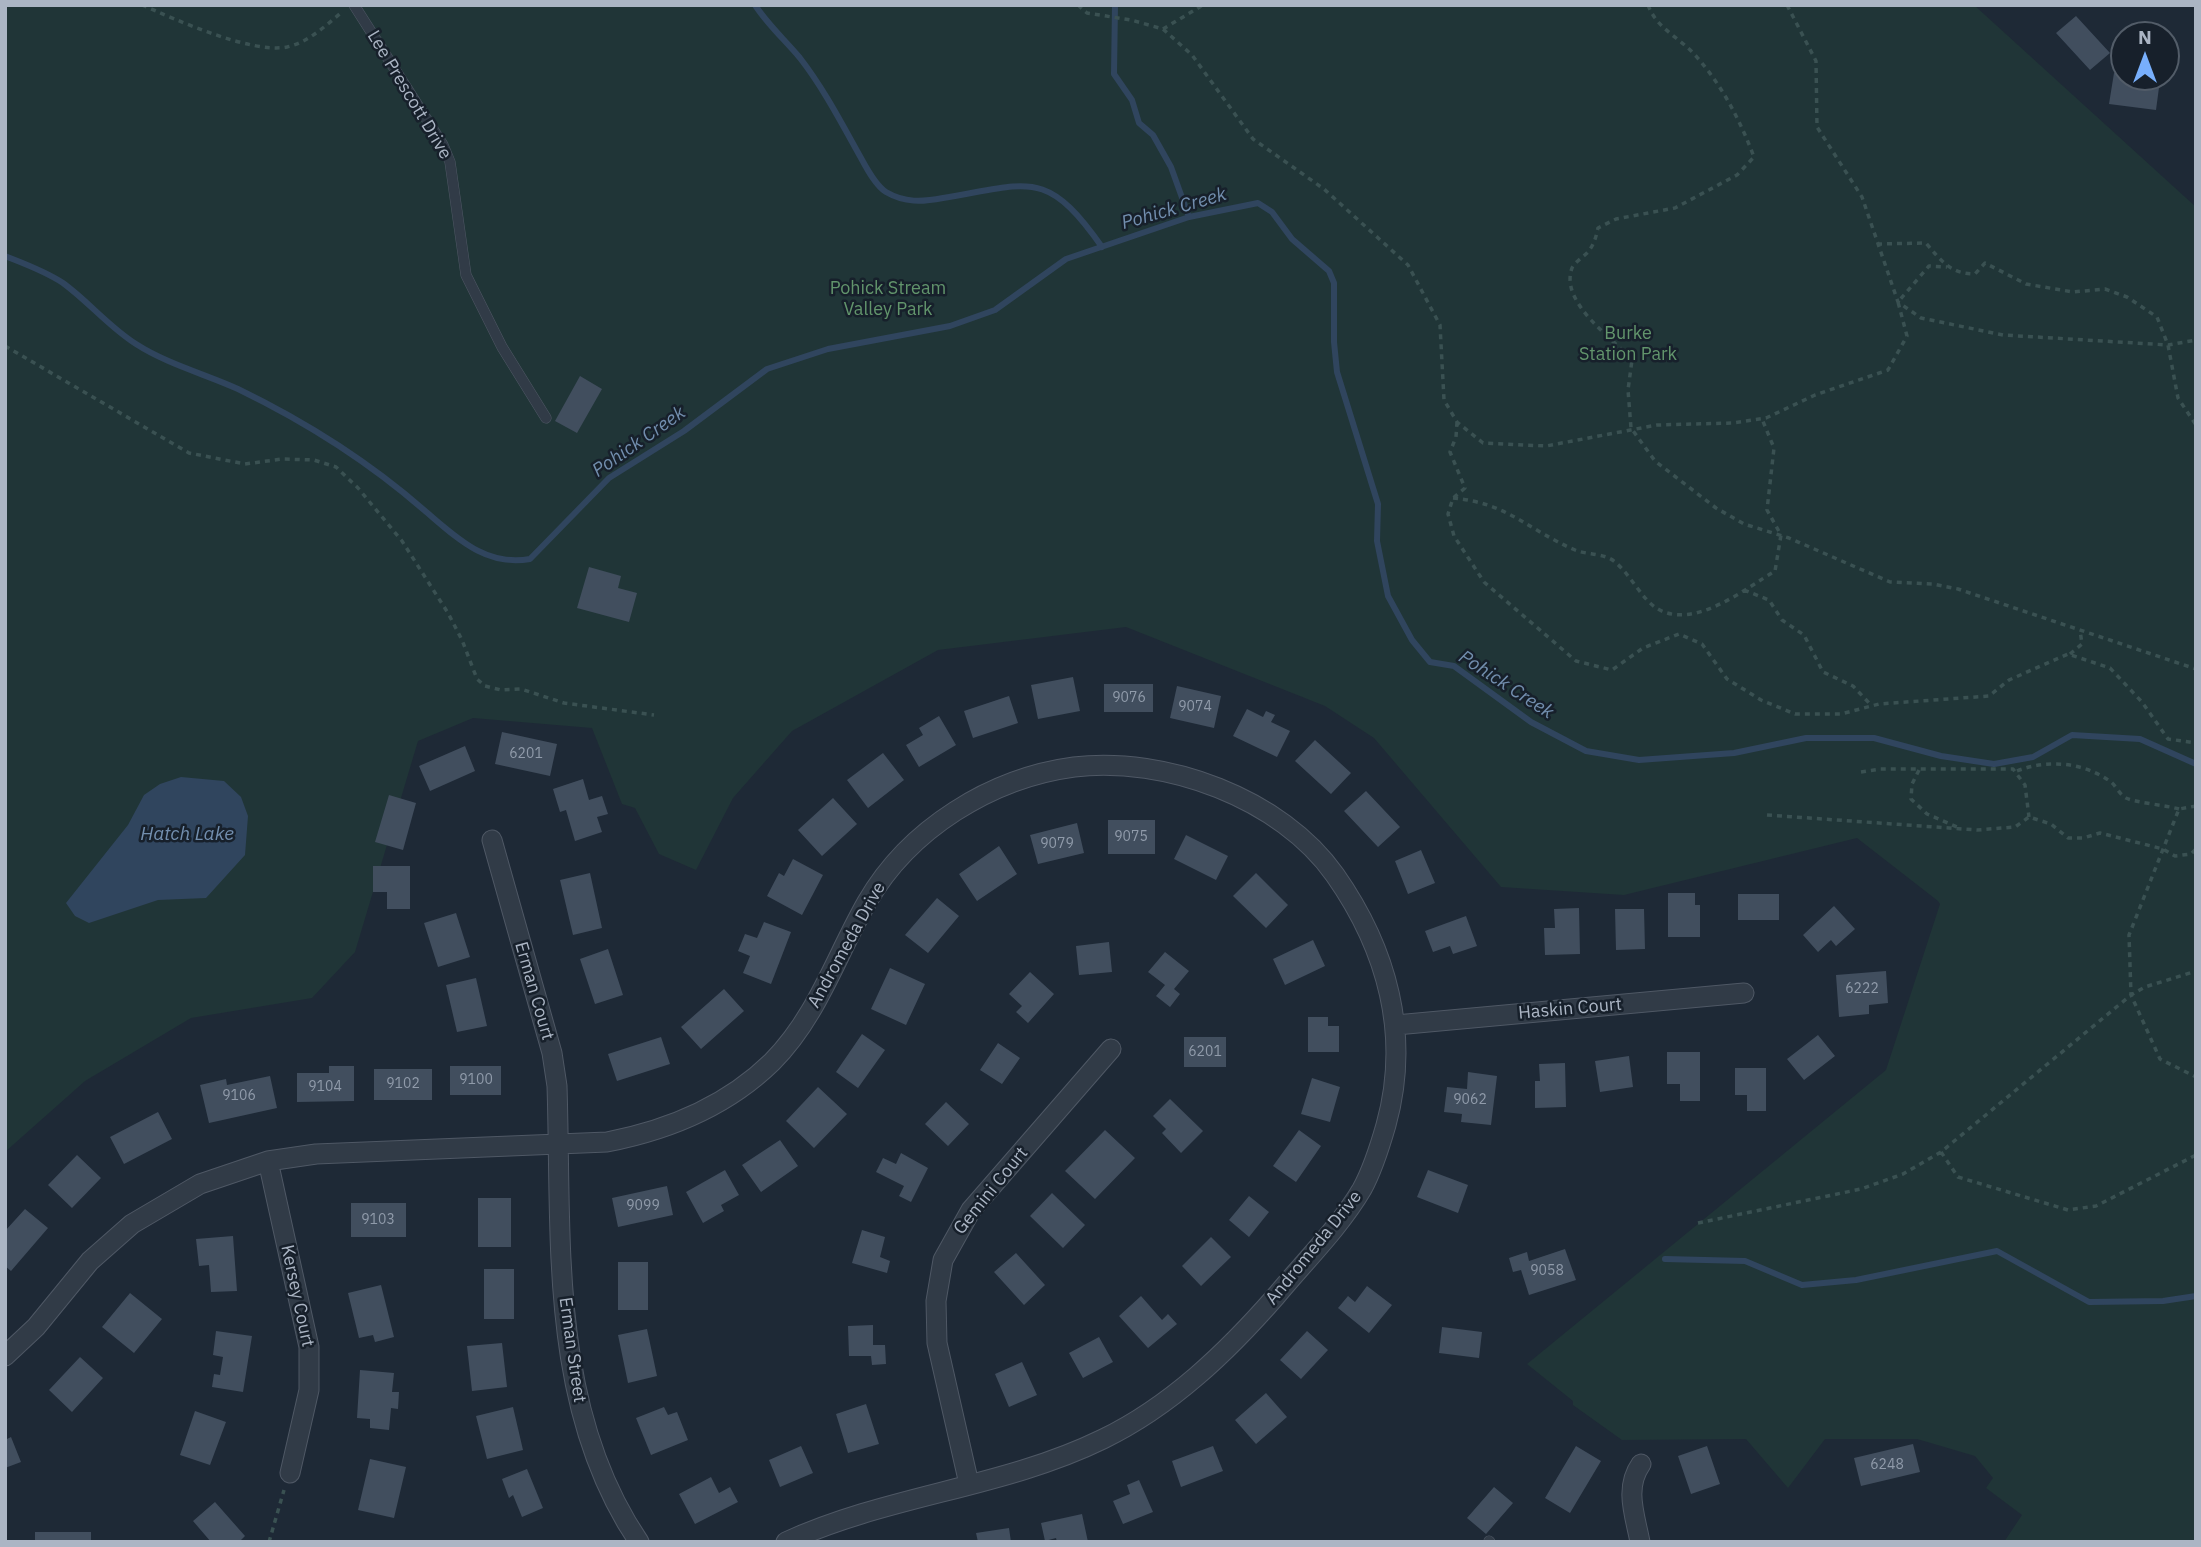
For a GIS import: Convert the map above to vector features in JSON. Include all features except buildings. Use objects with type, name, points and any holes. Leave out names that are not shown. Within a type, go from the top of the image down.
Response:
[{"type":"street","name":"Andromeda Drive","points":[[5,1356],[36,1326],[90,1261],[132,1224],[200,1184],[268,1161],[316,1154],[607,1142],[648,1134],[696,1115],[739,1090],[772,1062],[801,1028],[867,902],[907,850],[940,822],[980,796],[1021,779],[1067,768],[1129,766],[1187,776],[1241,797],[1290,829],[1330,867],[1361,913],[1388,982],[1396,1025],[1397,1069],[1391,1109],[1380,1149],[1364,1186],[1336,1226],[1232,1345],[1168,1400],[1109,1436],[1032,1467],[970,1483],[818,1535],[786,1542]]},
{"type":"street","name":"Erman Court","points":[[492,840],[552,1053],[559,1145]]},
{"type":"street","name":"Haskin Court","points":[[1396,1025],[1744,993]]},
{"type":"street","name":"Gemini Court","points":[[970,1483],[937,1343],[936,1301],[943,1260],[971,1210],[1111,1049]]},
{"type":"street","name":"Erman Street","points":[[559,1145],[565,1321],[580,1413],[596,1458],[639,1542]]},
{"type":"street","name":"Kersey Court","points":[[268,1161],[309,1347],[309,1390],[289,1473]]},
{"type":"street","points":[[1640,1542],[1631,1492],[1632,1477],[1641,1464]]},
{"type":"lane","name":"Lee Prescott Drive","points":[[352,5],[443,145],[450,162],[467,275],[502,347],[546,418]]},
{"type":"path","points":[[142,5],[259,49],[288,47],[316,35],[352,5]]},
{"type":"path","points":[[1078,5],[1087,13],[1131,20],[1163,29],[1192,55],[1253,139],[1324,189],[1408,265],[1440,325],[1444,400],[1457,422],[1483,443],[1546,446],[1632,428],[1762,418],[1815,395],[1888,370],[1907,336],[1863,197],[1818,127],[1816,61],[1787,5]]},
{"type":"path","points":[[1163,29],[1203,5]]},
{"type":"path","points":[[1648,5],[1653,18],[1693,53],[1726,93],[1754,157],[1737,175],[1675,208],[1616,219],[1598,228],[1593,246],[1572,267],[1571,287],[1581,305],[1598,331],[1620,346],[1632,360],[1628,390],[1632,428],[1655,461],[1716,508],[1744,523],[1781,535],[1890,582],[1933,584],[1958,589],[2196,669]]},
{"type":"path","points":[[1877,244],[1926,243],[1947,267]]},
{"type":"path","points":[[1898,302],[1929,266],[1975,274],[1984,263],[2026,284],[2073,292],[2105,289],[2127,297],[2157,317],[2168,345],[2178,398],[2196,425]]},
{"type":"path","points":[[1898,302],[1921,318],[2003,335],[2168,345],[2196,340]]},
{"type":"path","points":[[5,346],[189,453],[245,464],[282,459],[314,460],[336,467],[358,488],[402,541],[453,622],[477,680],[485,686],[501,690],[521,689],[564,703],[654,715]]},
{"type":"path","points":[[1453,498],[1482,500],[1517,515],[1546,537],[1578,551],[1612,559],[1657,609],[1673,614],[1701,611],[1775,571],[1781,535],[1768,510],[1774,448],[1762,418]]},
{"type":"path","points":[[1457,422],[1456,437],[1450,452],[1465,488],[1453,498],[1448,514],[1454,536],[1484,582],[1576,661],[1612,670],[1643,648],[1679,634],[1702,644],[1727,679],[1761,700],[1795,714],[1841,714],[1872,706],[1989,696],[2009,680],[2068,654],[2082,644],[2080,628]]},
{"type":"path","points":[[1744,590],[1769,600],[1782,620],[1804,635],[1823,672],[1853,686],[1872,706]]},
{"type":"path","points":[[2068,654],[2110,668],[2142,702],[2168,739],[2196,743]]},
{"type":"path","points":[[1861,772],[2017,771],[2037,763],[2062,764],[2090,771],[2112,783],[2124,797],[2179,809],[2196,806]]},
{"type":"path","points":[[1919,770],[1912,784],[1912,799],[1927,814],[1963,829]]},
{"type":"path","points":[[2017,771],[2025,785],[2029,817]]},
{"type":"path","points":[[2179,809],[2129,935],[2131,995],[2160,1059],[2196,1077]]},
{"type":"path","points":[[1768,815],[1963,829],[2015,827],[2029,817]]},
{"type":"path","points":[[2029,817],[2051,824],[2068,838],[2083,838],[2100,833],[2163,849],[2175,856],[2192,853],[2196,849]]},
{"type":"path","points":[[1698,1223],[1861,1189],[1903,1174],[1941,1152],[2131,995],[2161,980],[2196,971]]},
{"type":"path","points":[[1941,1152],[1958,1177],[2068,1210],[2096,1206],[2196,1155]]},
{"type":"path","points":[[268,1542],[289,1473]]},
{"type":"green space","name":"Pohick Stream Valley Park","points":[[5,5],[1974,5],[2196,207],[2196,1542],[2004,1542],[2022,1515],[1986,1488],[1993,1478],[1975,1456],[1917,1439],[1825,1439],[1788,1488],[1746,1439],[1622,1440],[1573,1405],[1573,1401],[1527,1364],[1886,1070],[1940,904],[1938,901],[1857,838],[1624,895],[1501,887],[1374,738],[1325,706],[1126,627],[938,650],[792,731],[733,798],[696,870],[659,854],[635,808],[622,804],[592,728],[473,718],[418,741],[355,952],[312,998],[191,1018],[85,1081],[5,1152]]},
{"type":"water","name":"Hatch Lake","points":[[181,777],[224,781],[241,797],[248,816],[245,855],[206,898],[158,900],[89,923],[75,916],[66,903],[128,825],[144,795],[160,784]]},
{"type":"waterway","points":[[755,5],[809,70],[869,172],[886,192],[907,200],[921,201],[996,188],[1034,187],[1050,193],[1066,204],[1083,221],[1102,247]]},
{"type":"waterway","points":[[1115,5],[1114,74],[1132,100],[1139,123],[1153,135],[1171,167],[1189,217]]},
{"type":"waterway","name":"Pohick Creek","points":[[5,256],[63,283],[117,330],[148,351],[238,389],[335,444],[381,475],[472,548],[499,559],[514,560],[530,559],[609,478],[684,431],[767,369],[828,349],[950,326],[995,310],[1066,259],[1189,217],[1258,203],[1272,212],[1292,239],[1329,271],[1334,283],[1337,372],[1378,504],[1377,541],[1388,596],[1412,640],[1430,662],[1454,666],[1531,722],[1586,751],[1639,760],[1734,753],[1806,738],[1874,738],[1941,756],[1994,764],[2033,757],[2072,735],[2140,739],[2196,764]]},
{"type":"waterway","points":[[1665,1259],[1745,1261],[1802,1285],[1856,1280],[1997,1251],[2089,1302],[2163,1301],[2196,1296]]},
{"type":"park label","name":"Burke Station Park","points":[[1628,344]]}]
